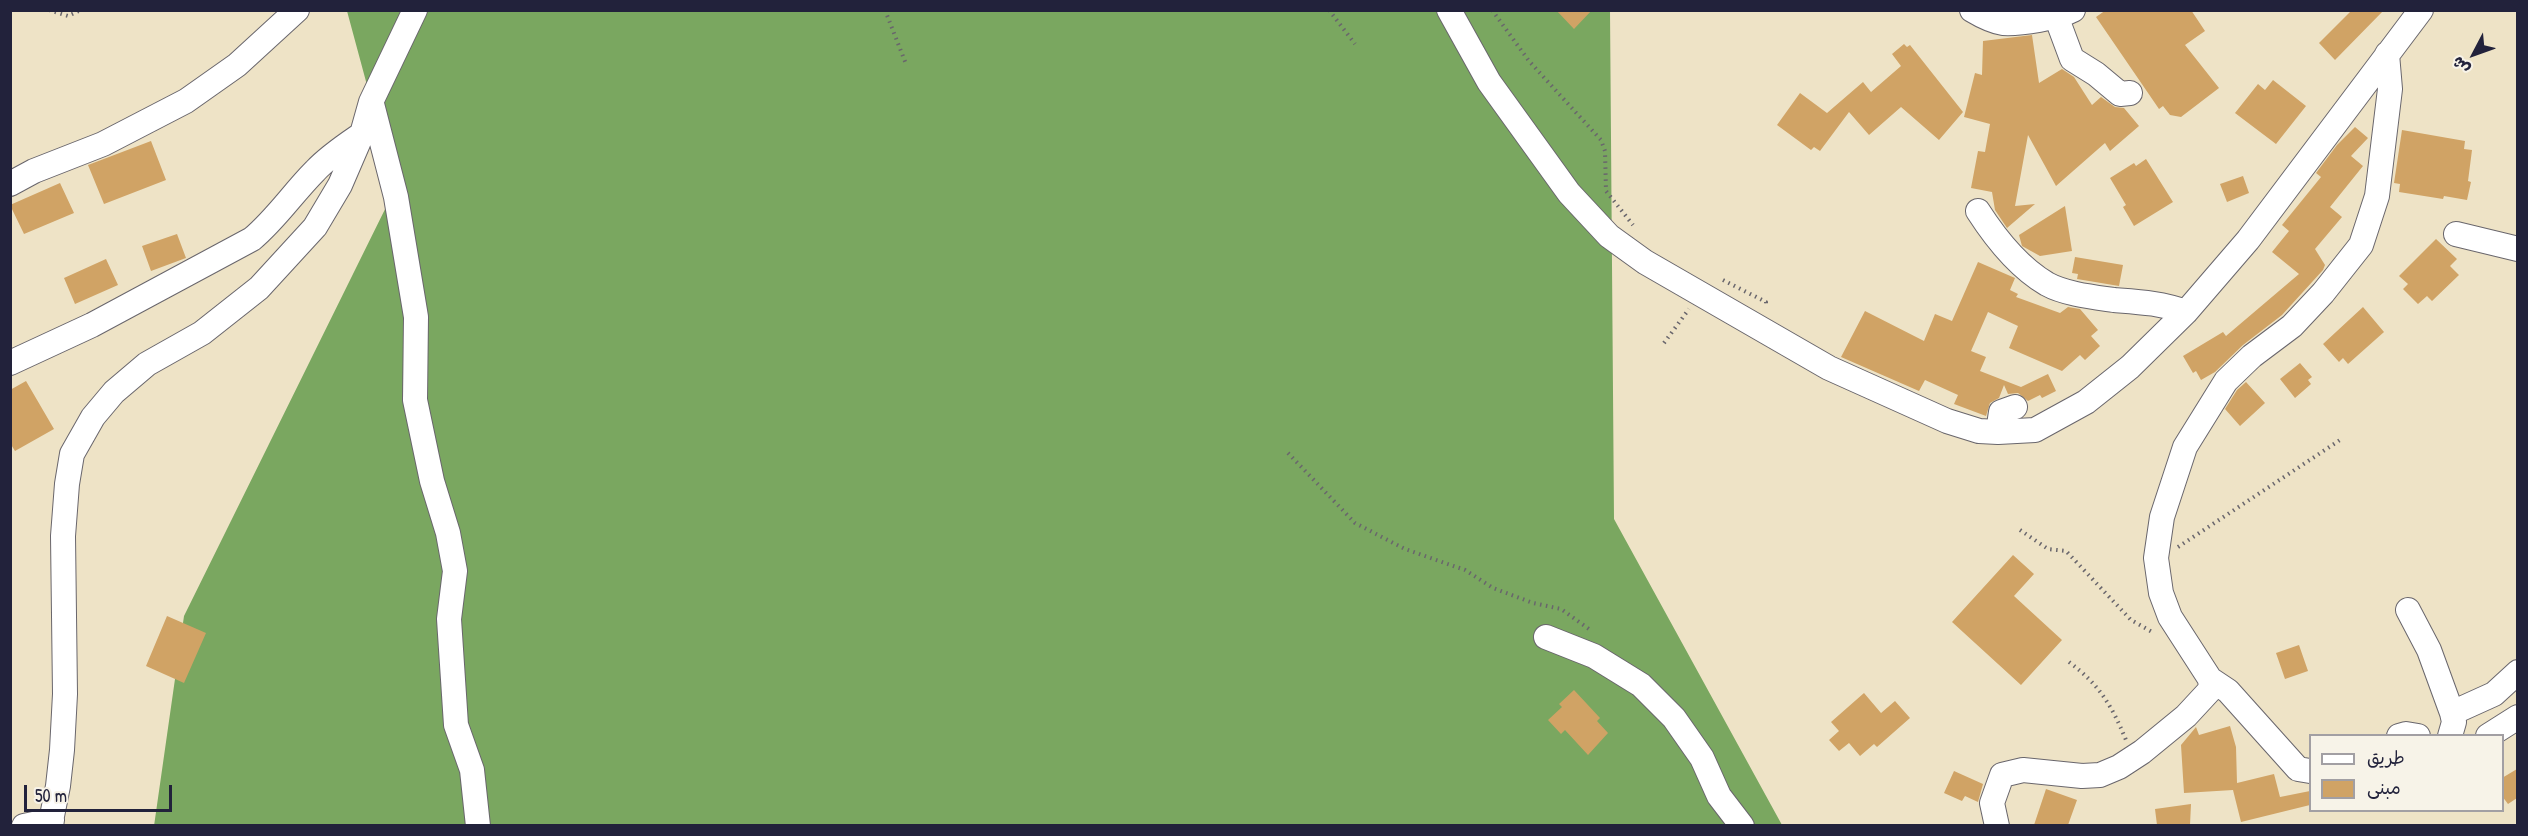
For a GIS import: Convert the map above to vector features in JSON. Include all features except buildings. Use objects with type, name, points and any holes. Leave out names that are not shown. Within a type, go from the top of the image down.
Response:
[{"type":"street","points":[[10,184],[34,171],[103,144],[186,101],[237,65],[297,10]]},
{"type":"street","points":[[24,825],[51,823],[58,786],[65,705],[63,536],[72,454],[93,417],[114,392],[147,364],[202,333],[259,288],[293,254],[327,209],[362,134],[371,102],[415,10]]},
{"type":"street","points":[[1449,10],[1489,82],[1569,193],[1609,236],[1645,262],[1703,297],[1829,368],[1947,422],[1998,432],[2035,430],[2086,402],[2130,367],[2186,312],[2248,240],[2421,10]]},
{"type":"street","points":[[1972,10],[1991,20],[2005,23],[2065,13],[2072,59],[2120,93],[2130,93]]},
{"type":"street","points":[[2309,771],[2298,769],[2228,691],[2210,679],[2170,617],[2161,593],[2156,558],[2162,517],[2185,447],[2226,381],[2252,356],[2292,326],[2323,293],[2361,245],[2377,196],[2390,89],[2387,54]]},
{"type":"street","points":[[371,102],[396,197],[416,317],[415,400],[432,481],[448,533],[455,571],[449,619],[456,725],[472,770],[478,825]]},
{"type":"street","points":[[10,363],[92,325],[252,239],[264,229],[314,171],[334,153],[362,134]]},
{"type":"street","points":[[1978,211],[1994,236],[2014,258],[2048,284],[2076,293],[2163,304],[2186,312]]},
{"type":"street","points":[[2456,234],[2517,249]]},
{"type":"street","points":[[1998,432],[2001,412],[2015,408]]},
{"type":"street","points":[[2408,610],[2428,650],[2451,724],[2494,694],[2517,672]]},
{"type":"street","points":[[1546,637],[1594,656],[1641,685],[1674,718],[1702,758],[1719,796],[1742,825]]},
{"type":"street","points":[[1997,825],[1992,803],[2002,776],[2023,770],[2100,775],[2119,767],[2142,752],[2206,698],[2211,689],[2210,679]]},
{"type":"street","points":[[2490,734],[2517,717]]},
{"type":"path","points":[[49,10],[68,16],[81,10]]},
{"type":"path","points":[[885,10],[906,64]]},
{"type":"path","points":[[1329,10],[1356,44]]},
{"type":"path","points":[[1492,10],[1529,61],[1601,140],[1605,151],[1606,191],[1638,230]]},
{"type":"path","points":[[1720,278],[1766,302],[1769,334]]},
{"type":"path","points":[[1664,343],[1688,310],[1703,297]]},
{"type":"path","points":[[2156,558],[2191,540],[2343,438]]},
{"type":"path","points":[[1288,453],[1355,523],[1405,549],[1465,570],[1493,588],[1533,603],[1561,609],[1594,633]]},
{"type":"path","points":[[2020,530],[2048,549],[2066,551],[2131,620],[2164,638]]},
{"type":"path","points":[[2069,662],[2088,676],[2104,696],[2120,725],[2126,740],[2119,767]]},
{"type":"green space","points":[[347,11],[1610,11],[1614,519],[1782,825],[154,826],[184,616],[395,189]]}]
